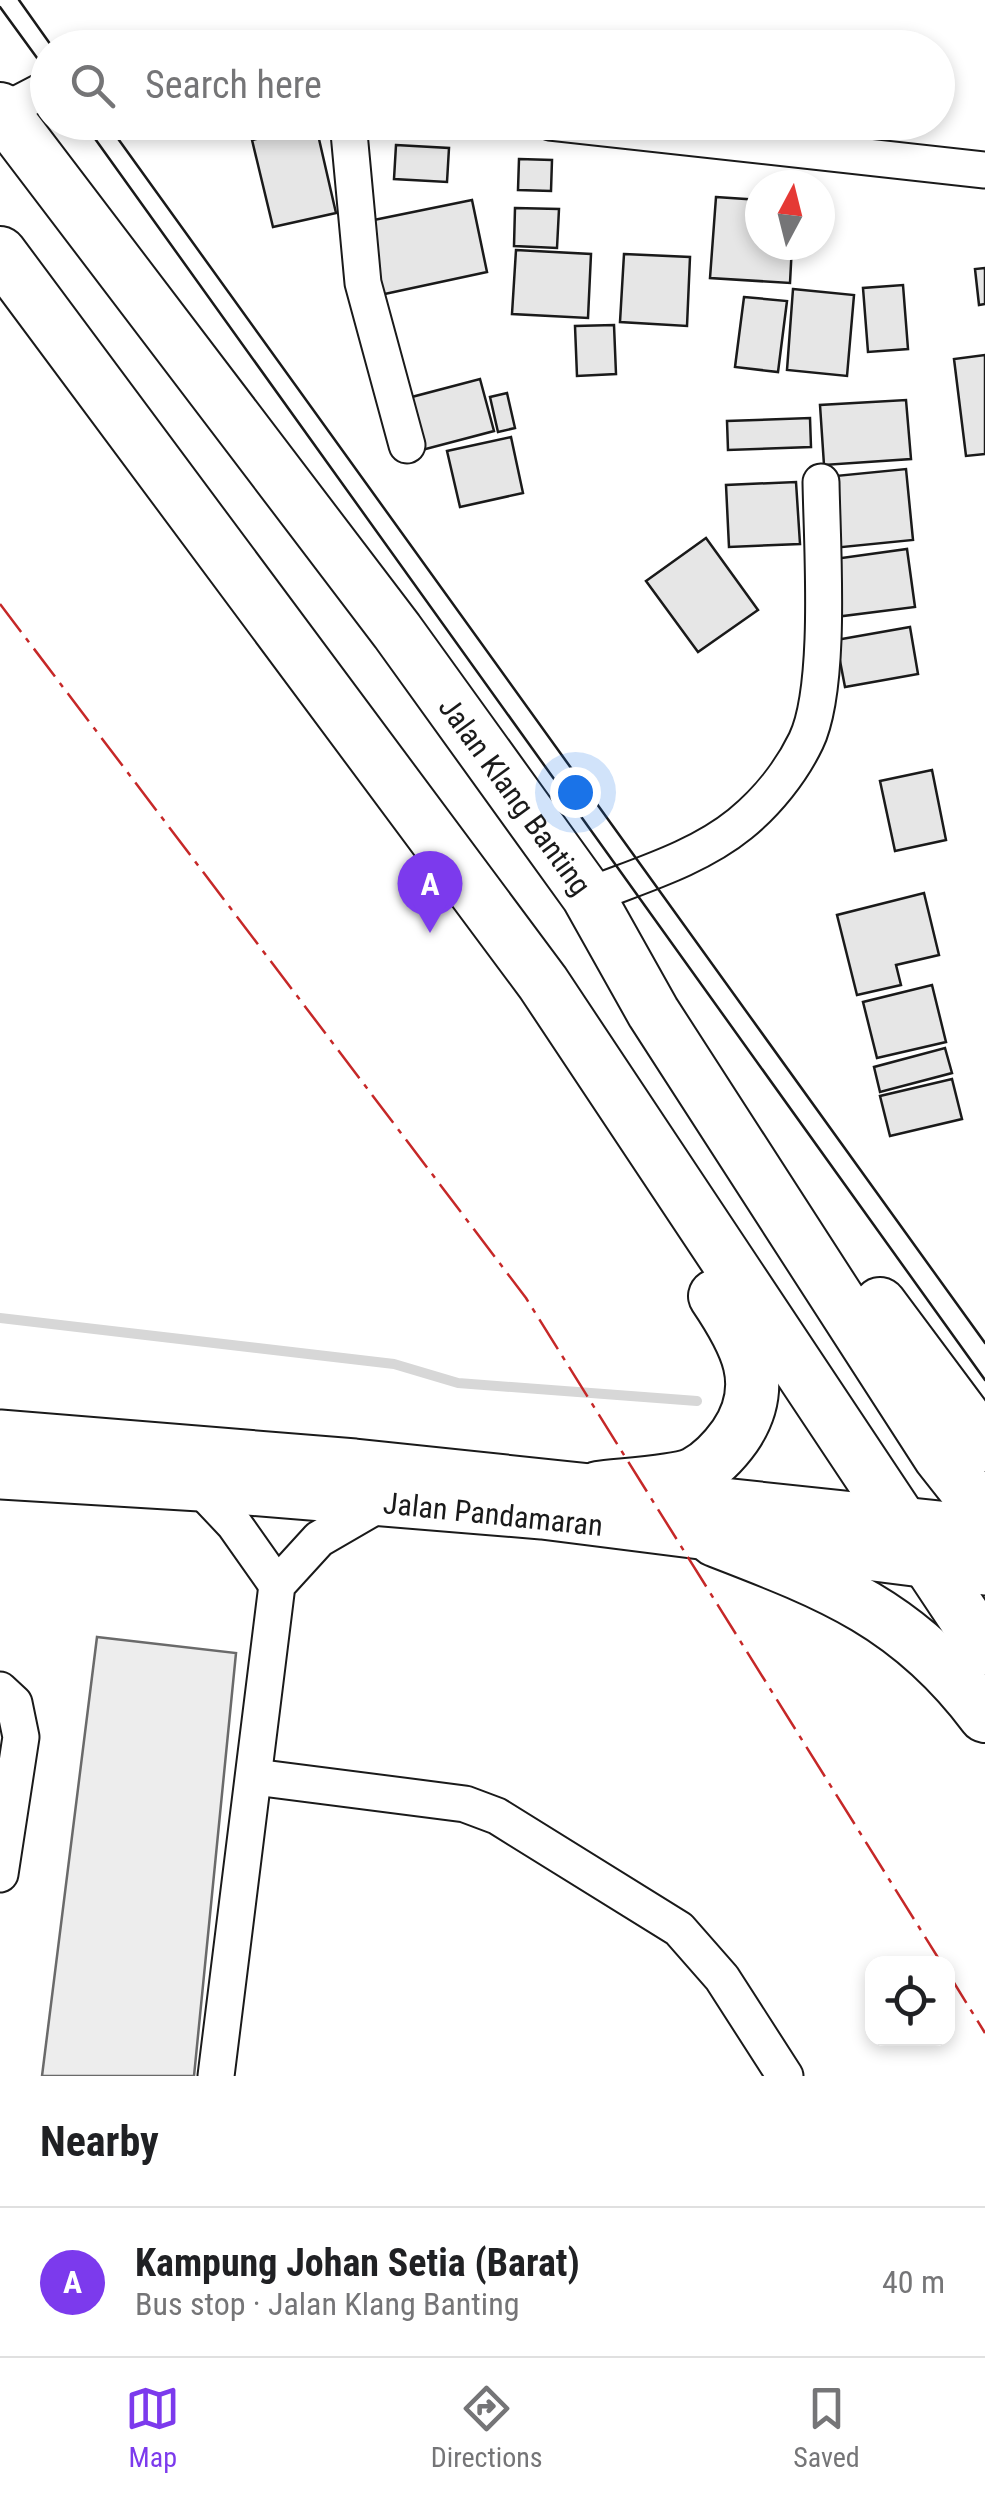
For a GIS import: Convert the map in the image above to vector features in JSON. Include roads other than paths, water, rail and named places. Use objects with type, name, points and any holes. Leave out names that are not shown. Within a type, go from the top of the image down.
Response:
[{"type":"highway","name":"Jalan Klang Banting","points":[[1,110],[397,632],[588,896],[653,1012],[940,1457],[985,1514]]},
{"type":"highway","points":[[0,252],[543,983],[985,1648]]},
{"type":"highway","points":[[543,983],[610,1134],[741,1336],[753,1376],[750,1413],[725,1450],[694,1475],[598,1488]]},
{"type":"highway","points":[[653,1012],[718,1076],[985,1445]]},
{"type":"highway","points":[[714,1540],[822,1581],[884,1616],[958,1679],[985,1716]]},
{"type":"main road","name":"Jalan Pandamaran","points":[[0,1433],[355,1462],[985,1530]]},
{"type":"main road","name":"Jalan Pandamaran","points":[[0,1476],[542,1516],[985,1572]]},
{"type":"street","points":[[1,110],[30,96]]},
{"type":"street","points":[[350,140],[363,283],[407,446]]},
{"type":"street","points":[[713,140],[985,170]]},
{"type":"street","points":[[588,896],[680,860],[739,826],[780,783],[808,738],[816,703],[823,614],[822,482]]},
{"type":"street","points":[[200,1488],[234,1524],[276,1585]]},
{"type":"street","points":[[216,2076],[276,1585],[318,1540],[382,1502]]},
{"type":"street","points":[[0,1690],[14,1703],[20,1737],[0,1874]]},
{"type":"street","points":[[255,1777],[464,1804],[497,1816],[679,1929],[722,1978],[785,2076]]},
{"type":"waterway","points":[[0,1318],[394,1364],[458,1383],[697,1401]]},
{"type":"tram line","points":[[19,0],[40,30]]},
{"type":"tram line","points":[[0,7],[30,48]]},
{"type":"tram line","points":[[96,140],[985,1380]]},
{"type":"tram line","points":[[119,140],[985,1343]]},
{"type":"place","name":"Kampung Johan Setia (Barat)","points":[[430,933]]}]
